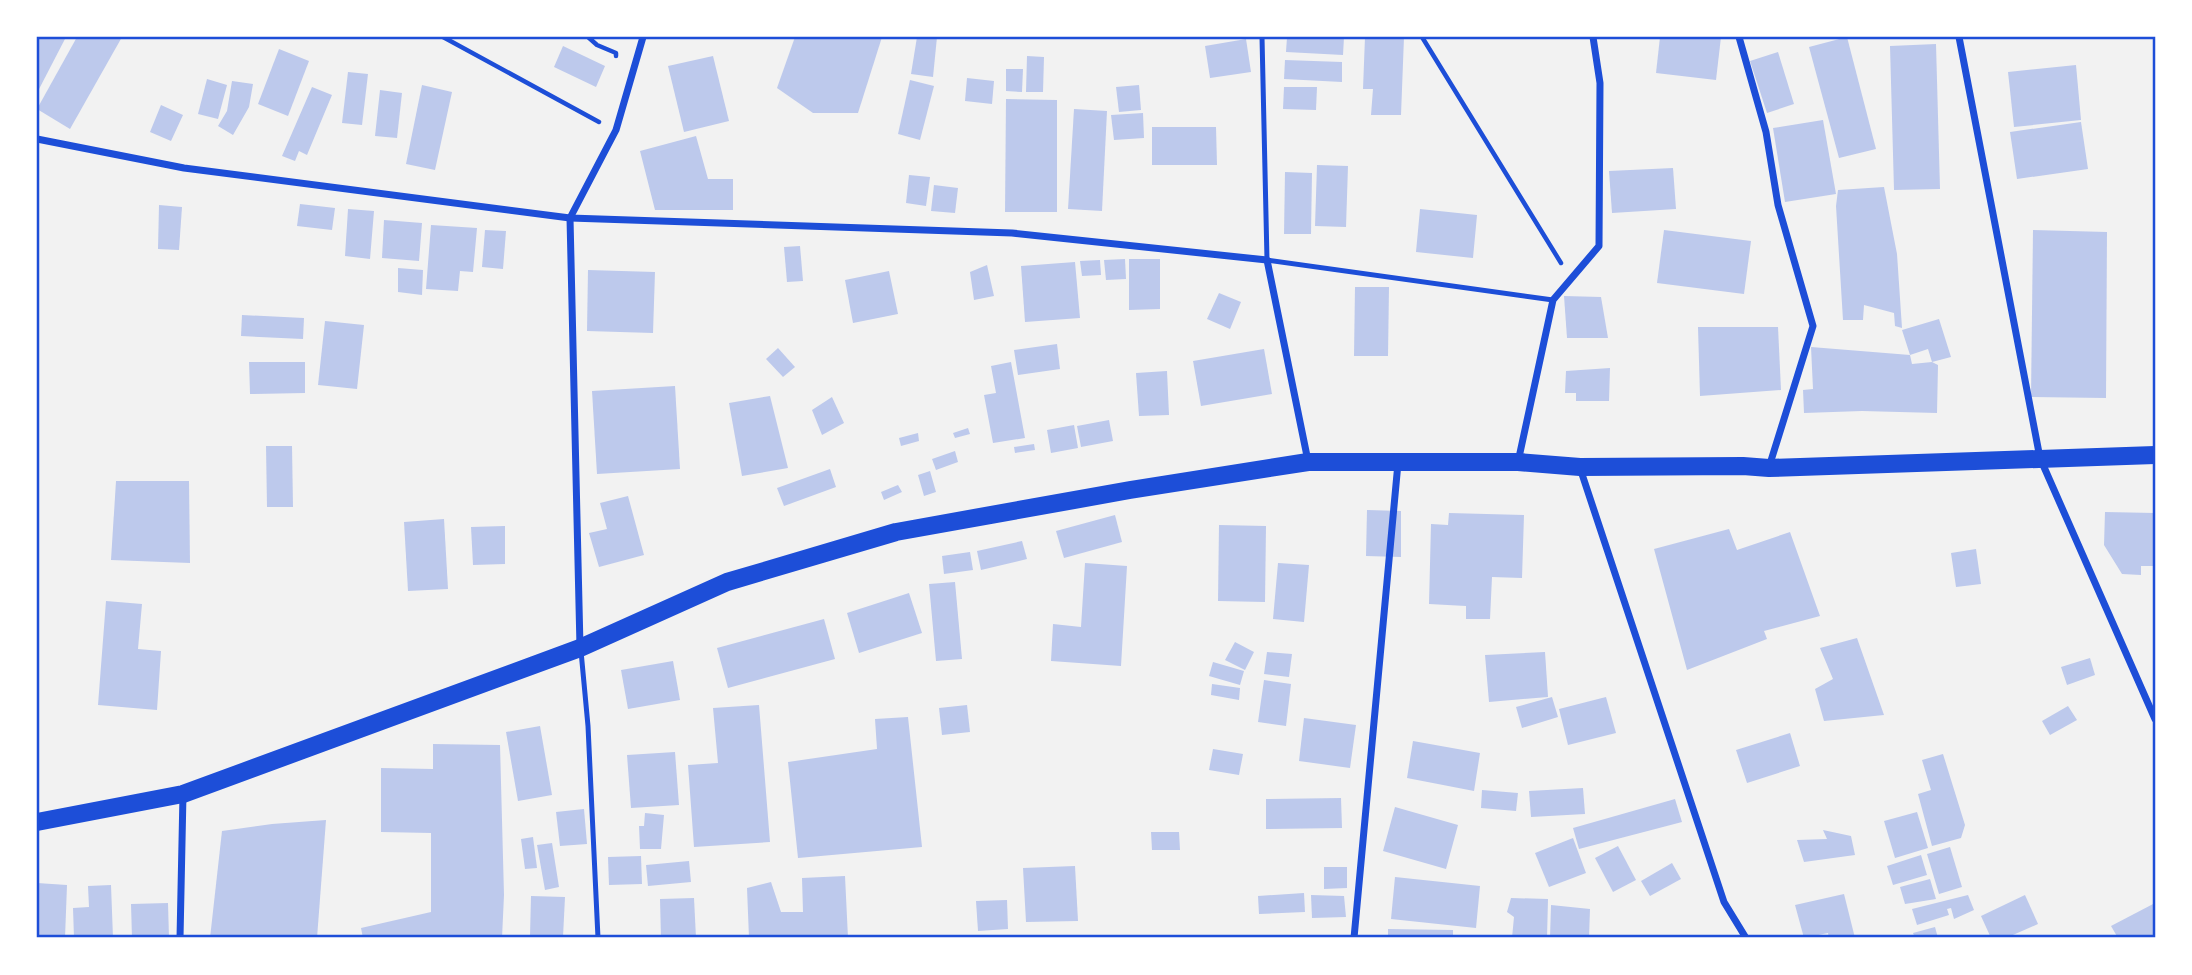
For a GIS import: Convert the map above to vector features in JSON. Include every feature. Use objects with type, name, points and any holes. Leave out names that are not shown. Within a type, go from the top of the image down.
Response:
[{"type":"main road","points":[[37,822],[183,794],[580,648],[727,582],[896,532],[1130,490],[1308,462],[1518,462],[1580,467],[1769,468],[2155,455]]},
{"type":"street","points":[[580,648],[570,218],[616,130],[643,37]]},
{"type":"street","points":[[1518,462],[1553,300],[1599,246],[1601,83],[1593,37]]},
{"type":"street","points":[[1739,37],[1766,132],[1778,205],[1813,326],[1769,468]]},
{"type":"street","points":[[1959,37],[2040,458],[2155,719]]},
{"type":"street","points":[[37,139],[184,168],[570,218],[1012,233],[1266,260],[1308,462]]},
{"type":"street","points":[[1354,938],[1398,462]]},
{"type":"street","points":[[1580,467],[1724,902],[1746,938]]},
{"type":"street","points":[[180,938],[183,794]]},
{"type":"lane","points":[[1262,37],[1266,260],[1553,300]]},
{"type":"lane","points":[[580,648],[588,726],[598,938]]},
{"type":"path","points":[[443,37],[562,104],[616,130]]},
{"type":"path","points":[[1422,37],[1571,279]]},
{"type":"building","points":[[37,37],[66,37],[37,93]]},
{"type":"building","points":[[77,37],[122,37],[70,129],[37,109]]},
{"type":"building","points":[[795,37],[882,37],[858,113],[813,113],[777,88]]},
{"type":"building","points":[[917,37],[937,37],[933,77],[911,74]]},
{"type":"building","points":[[1287,37],[1344,37],[1343,55],[1286,52]]},
{"type":"building","points":[[1365,37],[1404,37],[1401,115],[1371,115],[1373,89],[1363,89]]},
{"type":"building","points":[[1660,37],[1721,37],[1716,80],[1656,73]]},
{"type":"building","points":[[1847,37],[1876,149],[1839,158],[1809,47]]},
{"type":"building","points":[[1246,39],[1251,72],[1210,78],[1205,46]]},
{"type":"building","points":[[1936,44],[1940,189],[1894,190],[1890,46]]},
{"type":"building","points":[[563,46],[605,66],[596,87],[554,67]]},
{"type":"building","points":[[279,49],[309,61],[288,116],[258,104]]},
{"type":"building","points":[[1778,52],[1794,104],[1767,113],[1750,61]]},
{"type":"building","points":[[713,56],[729,121],[684,132],[668,66]]},
{"type":"building","points":[[1027,56],[1044,57],[1043,92],[1026,92]]},
{"type":"building","points":[[1285,60],[1342,62],[1342,82],[1284,79]]},
{"type":"building","points":[[2076,65],[2081,120],[2014,127],[2008,72]]},
{"type":"building","points":[[1006,69],[1023,69],[1022,92],[1006,91]]},
{"type":"building","points":[[348,72],[368,74],[362,125],[342,123]]},
{"type":"building","points":[[967,78],[994,81],[992,104],[965,101]]},
{"type":"building","points":[[207,79],[227,85],[218,119],[198,114]]},
{"type":"building","points":[[910,80],[934,86],[920,140],[898,134]]},
{"type":"building","points":[[232,81],[253,84],[249,107],[233,135],[218,126],[227,111]]},
{"type":"building","points":[[422,85],[452,92],[435,170],[406,164]]},
{"type":"building","points":[[1139,85],[1141,110],[1119,112],[1116,87]]},
{"type":"building","points":[[312,87],[332,95],[307,155],[299,151],[295,161],[282,156]]},
{"type":"building","points":[[1284,87],[1317,87],[1316,110],[1283,109]]},
{"type":"building","points":[[380,90],[402,93],[397,138],[375,136]]},
{"type":"building","points":[[1006,99],[1057,100],[1057,212],[1005,212]]},
{"type":"building","points":[[161,105],[183,115],[171,141],[150,132]]},
{"type":"building","points":[[1074,109],[1107,111],[1102,211],[1068,209]]},
{"type":"building","points":[[1143,113],[1144,138],[1114,140],[1111,115]]},
{"type":"building","points":[[1823,120],[1836,194],[1785,202],[1773,128]]},
{"type":"building","points":[[2081,122],[2088,169],[2017,179],[2010,132]]},
{"type":"building","points":[[1152,127],[1216,127],[1217,165],[1152,165]]},
{"type":"building","points":[[696,136],[708,179],[733,179],[733,210],[655,210],[640,151]]},
{"type":"building","points":[[1317,165],[1348,166],[1346,227],[1315,226]]},
{"type":"building","points":[[1673,168],[1676,209],[1612,213],[1609,171]]},
{"type":"building","points":[[1285,172],[1312,173],[1311,234],[1284,234]]},
{"type":"building","points":[[909,175],[930,177],[926,206],[906,203]]},
{"type":"building","points":[[934,185],[958,188],[955,213],[931,211]]},
{"type":"building","points":[[1884,187],[1897,254],[1902,328],[1895,326],[1894,313],[1864,305],[1863,320],[1843,320],[1836,206],[1838,190]]},
{"type":"building","points":[[300,204],[335,208],[332,230],[297,226]]},
{"type":"building","points":[[159,205],[182,207],[179,250],[158,249]]},
{"type":"building","points":[[348,209],[374,211],[370,259],[345,256]]},
{"type":"building","points":[[1420,209],[1477,215],[1473,258],[1416,252]]},
{"type":"building","points":[[384,220],[422,223],[419,261],[382,258]]},
{"type":"building","points":[[431,225],[477,228],[473,272],[460,271],[458,291],[426,289]]},
{"type":"building","points":[[485,230],[506,231],[503,269],[482,267]]},
{"type":"building","points":[[1664,230],[1751,241],[1744,294],[1657,283]]},
{"type":"building","points":[[2033,230],[2107,232],[2106,398],[2031,397]]},
{"type":"building","points":[[800,246],[803,281],[787,282],[784,247]]},
{"type":"building","points":[[1125,259],[1126,279],[1106,280],[1104,260]]},
{"type":"building","points":[[1129,259],[1160,259],[1160,309],[1129,310]]},
{"type":"building","points":[[1100,260],[1101,275],[1082,276],[1080,261]]},
{"type":"building","points":[[1075,262],[1080,318],[1025,322],[1021,266]]},
{"type":"building","points":[[987,265],[994,296],[974,300],[970,272]]},
{"type":"building","points":[[398,268],[423,270],[422,295],[398,292]]},
{"type":"building","points":[[588,270],[655,272],[653,333],[587,331]]},
{"type":"building","points":[[889,271],[898,314],[853,323],[845,280]]},
{"type":"building","points":[[1355,287],[1389,287],[1388,356],[1354,356]]},
{"type":"building","points":[[1219,293],[1241,302],[1230,329],[1207,319]]},
{"type":"building","points":[[1564,296],[1601,297],[1608,338],[1567,338]]},
{"type":"building","points":[[242,315],[304,318],[303,339],[241,336]]},
{"type":"building","points":[[1939,319],[1951,357],[1932,362],[1928,349],[1910,355],[1902,330]]},
{"type":"building","points":[[325,321],[364,325],[357,389],[318,385]]},
{"type":"building","points":[[1698,327],[1778,327],[1781,390],[1700,396]]},
{"type":"building","points":[[1057,344],[1060,369],[1018,375],[1014,350]]},
{"type":"building","points":[[1811,347],[1910,355],[1912,364],[1932,362],[1938,365],[1937,413],[1804,413],[1803,390],[1813,389]]},
{"type":"building","points":[[778,348],[795,367],[783,377],[766,359]]},
{"type":"building","points":[[1264,349],[1272,394],[1201,406],[1193,361]]},
{"type":"building","points":[[249,362],[305,362],[305,393],[250,394]]},
{"type":"building","points":[[1011,362],[1025,438],[993,443],[984,395],[996,393],[991,366]]},
{"type":"building","points":[[1610,368],[1609,401],[1576,401],[1576,393],[1565,393],[1566,371]]},
{"type":"building","points":[[1167,371],[1169,415],[1139,416],[1136,373]]},
{"type":"building","points":[[675,386],[680,469],[597,474],[592,391]]},
{"type":"building","points":[[770,396],[788,468],[742,476],[729,403]]},
{"type":"building","points":[[832,397],[844,423],[822,435],[812,410]]},
{"type":"building","points":[[1109,420],[1113,441],[1081,447],[1077,426]]},
{"type":"building","points":[[1074,425],[1078,448],[1051,453],[1047,430]]},
{"type":"building","points":[[968,428],[970,434],[955,438],[953,433]]},
{"type":"building","points":[[918,433],[919,441],[901,446],[899,438]]},
{"type":"building","points":[[1034,444],[1035,450],[1015,453],[1014,447]]},
{"type":"building","points":[[266,446],[292,446],[293,507],[267,507]]},
{"type":"building","points":[[955,451],[958,462],[936,470],[932,459]]},
{"type":"building","points":[[830,469],[836,487],[784,506],[777,488]]},
{"type":"building","points":[[930,471],[936,492],[924,496],[918,475]]},
{"type":"building","points":[[116,481],[189,481],[190,563],[111,560]]},
{"type":"building","points":[[898,485],[902,492],[884,500],[881,492]]},
{"type":"building","points":[[628,496],[644,555],[599,567],[589,533],[607,529],[600,503]]},
{"type":"building","points":[[1367,510],[1401,511],[1401,557],[1366,556]]},
{"type":"building","points":[[2105,512],[2155,513],[2155,566],[2141,566],[2141,575],[2122,574],[2104,545]]},
{"type":"building","points":[[1449,513],[1524,515],[1522,578],[1492,577],[1490,619],[1466,619],[1466,606],[1429,604],[1431,524],[1448,525]]},
{"type":"building","points":[[1115,515],[1122,542],[1064,558],[1056,531]]},
{"type":"building","points":[[444,519],[448,589],[408,591],[404,522]]},
{"type":"building","points":[[1219,525],[1266,526],[1265,602],[1218,601]]},
{"type":"building","points":[[505,526],[505,564],[473,565],[471,527]]},
{"type":"building","points":[[1729,529],[1737,550],[1790,532],[1820,616],[1764,631],[1767,639],[1687,670],[1654,549]]},
{"type":"building","points":[[1022,541],[1027,559],[981,570],[977,551]]},
{"type":"building","points":[[1976,549],[1981,584],[1956,587],[1951,553]]},
{"type":"building","points":[[970,552],[973,570],[944,574],[942,556]]},
{"type":"building","points":[[1085,563],[1127,566],[1121,666],[1051,661],[1053,624],[1081,627]]},
{"type":"building","points":[[1278,563],[1309,565],[1304,622],[1273,619]]},
{"type":"building","points":[[955,582],[962,659],[936,661],[929,584]]},
{"type":"building","points":[[909,593],[922,633],[859,653],[847,613]]},
{"type":"building","points":[[106,601],[142,604],[138,649],[161,651],[157,710],[98,705]]},
{"type":"building","points":[[824,619],[835,659],[728,688],[717,648]]},
{"type":"building","points":[[1857,638],[1884,715],[1824,721],[1815,689],[1833,679],[1820,648]]},
{"type":"building","points":[[1235,642],[1254,652],[1245,670],[1225,660]]},
{"type":"building","points":[[1267,652],[1292,654],[1289,677],[1264,674]]},
{"type":"building","points":[[1545,652],[1548,697],[1489,702],[1485,655]]},
{"type":"building","points":[[2090,658],[2095,675],[2067,685],[2061,667]]},
{"type":"building","points":[[673,661],[680,700],[628,709],[621,670]]},
{"type":"building","points":[[1213,662],[1244,671],[1240,685],[1209,676]]},
{"type":"building","points":[[1264,680],[1291,684],[1286,726],[1258,722]]},
{"type":"building","points":[[1212,684],[1240,688],[1239,700],[1211,695]]},
{"type":"building","points":[[1552,697],[1558,717],[1522,728],[1516,707]]},
{"type":"building","points":[[1606,697],[1616,733],[1568,745],[1559,709]]},
{"type":"building","points":[[759,705],[770,842],[694,847],[688,765],[718,763],[713,708]]},
{"type":"building","points":[[967,705],[970,732],[942,735],[939,708]]},
{"type":"building","points":[[2068,706],[2077,720],[2050,735],[2042,721]]},
{"type":"building","points":[[908,717],[922,847],[798,858],[788,762],[877,749],[875,719]]},
{"type":"building","points":[[1304,718],[1356,725],[1350,768],[1299,761]]},
{"type":"building","points":[[540,726],[552,795],[518,801],[506,732]]},
{"type":"building","points":[[1790,733],[1800,766],[1747,783],[1736,750]]},
{"type":"building","points":[[1413,741],[1480,753],[1474,791],[1407,778]]},
{"type":"building","points":[[433,744],[500,745],[504,895],[502,938],[363,938],[361,928],[431,912],[431,833],[381,832],[381,768],[433,769]]},
{"type":"building","points":[[1213,749],[1243,754],[1239,775],[1209,770]]},
{"type":"building","points":[[675,752],[679,805],[631,808],[627,755]]},
{"type":"building","points":[[1943,754],[1965,825],[1961,838],[1932,846],[1918,794],[1931,790],[1922,760]]},
{"type":"building","points":[[1583,788],[1585,814],[1531,817],[1529,791]]},
{"type":"building","points":[[1482,790],[1518,793],[1516,811],[1481,808]]},
{"type":"building","points":[[1341,798],[1342,828],[1266,829],[1266,799]]},
{"type":"building","points":[[1675,799],[1682,822],[1579,849],[1573,828]]},
{"type":"building","points":[[1395,807],[1458,825],[1446,869],[1383,851]]},
{"type":"building","points":[[584,809],[587,844],[560,846],[556,812]]},
{"type":"building","points":[[1917,812],[1928,848],[1895,858],[1884,821]]},
{"type":"building","points":[[645,813],[664,815],[661,849],[640,849],[639,826],[644,826]]},
{"type":"building","points":[[326,820],[317,938],[210,938],[222,831]]},
{"type":"building","points":[[1823,830],[1851,836],[1855,855],[1804,862],[1797,840],[1827,839]]},
{"type":"building","points":[[1151,832],[1179,832],[1180,850],[1152,850]]},
{"type":"building","points":[[533,837],[537,868],[525,869],[521,839]]},
{"type":"building","points":[[1573,838],[1586,873],[1549,887],[1535,853]]},
{"type":"building","points":[[552,843],[559,887],[545,890],[537,845]]},
{"type":"building","points":[[1618,846],[1636,880],[1613,892],[1595,858]]},
{"type":"building","points":[[1950,847],[1962,887],[1939,894],[1927,854]]},
{"type":"building","points":[[1921,855],[1927,875],[1893,885],[1887,866]]},
{"type":"building","points":[[641,856],[642,884],[609,885],[608,857]]},
{"type":"building","points":[[689,861],[691,882],[648,886],[646,865]]},
{"type":"building","points":[[1672,863],[1681,879],[1650,896],[1641,881]]},
{"type":"building","points":[[1075,866],[1078,921],[1026,922],[1023,868]]},
{"type":"building","points":[[1324,867],[1347,867],[1347,888],[1324,889]]},
{"type":"building","points":[[845,876],[848,938],[749,938],[747,888],[771,882],[781,912],[803,912],[802,878]]},
{"type":"building","points":[[1395,877],[1480,886],[1476,928],[1391,919]]},
{"type":"building","points":[[1930,879],[1936,899],[1905,904],[1900,887]]},
{"type":"building","points":[[37,883],[67,885],[65,938],[37,938]]},
{"type":"building","points":[[111,885],[113,938],[74,938],[73,908],[89,907],[88,886]]},
{"type":"building","points":[[1304,893],[1305,912],[1259,914],[1258,896]]},
{"type":"building","points":[[1844,894],[1855,938],[1829,938],[1828,933],[1804,938],[1795,905]]},
{"type":"building","points":[[1311,895],[1344,896],[1346,917],[1312,918]]},
{"type":"building","points":[[1968,895],[1974,910],[1954,919],[1951,908],[1947,909],[1949,915],[1917,925],[1912,909]]},
{"type":"building","points":[[2025,895],[2038,924],[2006,938],[1991,938],[1981,916]]},
{"type":"building","points":[[531,896],[565,897],[563,937],[530,936]]},
{"type":"building","points":[[694,898],[696,938],[661,938],[660,899]]},
{"type":"building","points":[[1511,898],[1548,899],[1547,938],[1512,938],[1514,917],[1507,912]]},
{"type":"building","points":[[1007,900],[1008,929],[978,931],[976,901]]},
{"type":"building","points":[[168,903],[169,938],[132,938],[131,904]]},
{"type":"building","points":[[2155,903],[2155,938],[2118,938],[2111,926]]},
{"type":"building","points":[[1551,905],[1590,909],[1589,938],[1550,938]]},
{"type":"building","points":[[1935,927],[1938,938],[1915,938],[1913,933]]},
{"type":"building","points":[[1388,929],[1453,930],[1453,938],[1388,938]]}]
